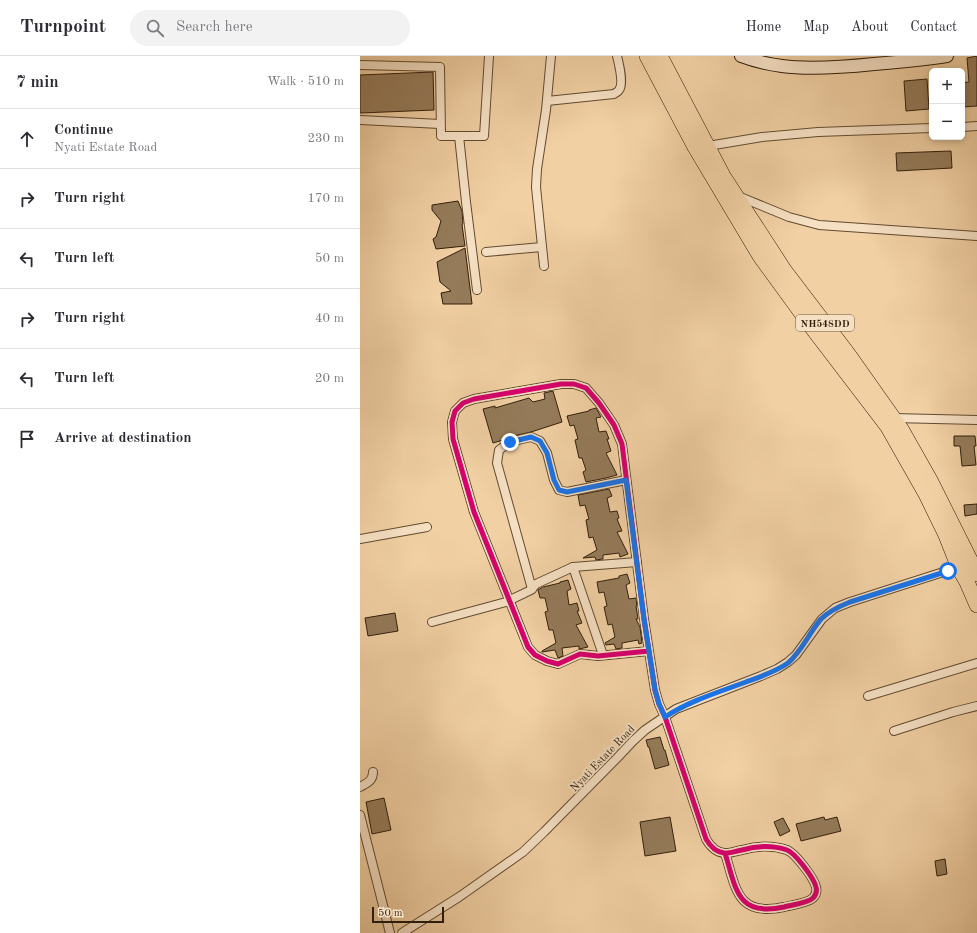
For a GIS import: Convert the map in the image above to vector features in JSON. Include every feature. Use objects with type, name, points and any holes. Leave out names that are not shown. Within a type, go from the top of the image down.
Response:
[{"type":"highway","name":"NH548DD","points":[[647,56],[695,147],[760,256],[888,427],[926,494],[946,535],[972,571]]},
{"type":"highway","name":"NH548DD","points":[[660,56],[723,176],[735,195],[784,270],[848,354],[901,429],[931,482],[972,571],[967,582],[977,605]]},
{"type":"main road","points":[[748,57],[782,66],[810,68],[913,61],[947,56]]},
{"type":"street","points":[[360,65],[440,67],[441,136],[484,136],[489,56]]},
{"type":"street","points":[[544,266],[536,187],[551,56]]},
{"type":"street","points":[[547,101],[614,94],[619,91],[621,86],[621,78],[617,56]]},
{"type":"street","points":[[360,120],[440,124]]},
{"type":"street","points":[[965,127],[977,126]]},
{"type":"street","points":[[708,146],[762,137],[818,132],[929,128]]},
{"type":"street","points":[[459,136],[477,290]]},
{"type":"street","points":[[735,195],[789,217],[819,224],[977,236]]},
{"type":"street","points":[[486,252],[542,247]]},
{"type":"street","points":[[649,650],[603,655],[580,654],[558,664],[547,661],[535,655],[528,647],[474,512],[453,439],[452,422],[455,411],[463,403],[474,399],[561,384],[574,384],[586,388],[599,403],[614,425],[622,444],[655,690],[706,839],[715,850],[725,854],[754,847],[771,846],[788,850],[797,857],[813,879],[817,892],[813,898],[807,901],[773,909],[750,906],[739,895],[736,889],[725,854]]},
{"type":"street","points":[[893,418],[977,420]]},
{"type":"street","points":[[532,589],[497,463],[499,450],[510,442],[531,437],[540,441],[547,453],[554,480],[559,490],[567,492],[626,480]]},
{"type":"street","points":[[360,539],[427,528]]},
{"type":"street","points":[[432,622],[510,601],[531,590],[536,584],[573,567],[637,562]]},
{"type":"street","points":[[573,567],[603,655]]},
{"type":"street","name":"Nyati Estate Road","points":[[402,933],[459,897],[523,852],[587,789],[632,741],[645,730],[676,709],[778,669],[796,655],[822,619],[835,608],[850,602],[972,571]]},
{"type":"street","points":[[868,696],[977,664]]},
{"type":"street","points":[[894,731],[977,706]]},
{"type":"street","points":[[360,788],[372,779],[373,772]]},
{"type":"street","points":[[360,815],[390,933]]},
{"type":"building","points":[[977,56],[977,106],[965,107],[965,83],[969,82],[967,58]]},
{"type":"building","points":[[433,72],[434,110],[360,113],[360,75]]},
{"type":"building","points":[[927,79],[929,109],[906,111],[904,81]]},
{"type":"building","points":[[951,151],[952,168],[897,171],[896,153]]},
{"type":"building","points":[[458,201],[462,211],[465,246],[436,249],[433,239],[436,237],[441,221],[432,210],[432,205]]},
{"type":"building","points":[[465,248],[472,304],[443,304],[441,293],[451,291],[440,282],[437,262]]},
{"type":"building","points":[[553,391],[562,422],[493,443],[483,409],[495,406],[495,408],[529,398],[533,402],[545,399],[544,393]]},
{"type":"building","points":[[596,408],[601,417],[596,418],[599,432],[606,431],[611,451],[606,453],[617,475],[586,482],[583,472],[586,470],[582,458],[579,458],[575,440],[578,439],[574,425],[570,426],[567,416]]},
{"type":"building","points":[[954,436],[975,436],[976,446],[974,446],[976,465],[962,466],[960,446],[954,446]]},
{"type":"building","points":[[609,489],[612,496],[607,498],[610,512],[617,511],[619,518],[617,519],[622,531],[617,532],[628,554],[620,557],[619,553],[603,555],[603,559],[596,560],[595,557],[583,558],[597,550],[593,537],[589,538],[586,520],[589,519],[585,505],[580,506],[578,495]]},
{"type":"building","points":[[977,504],[977,514],[965,516],[964,505]]},
{"type":"building","points":[[627,574],[630,583],[626,585],[629,599],[636,598],[638,619],[636,619],[640,627],[642,643],[639,644],[638,640],[622,643],[622,648],[616,649],[614,644],[606,645],[605,643],[615,637],[612,624],[608,625],[604,607],[607,606],[604,592],[599,593],[597,582],[619,578],[619,576]]},
{"type":"building","points":[[568,580],[571,589],[567,591],[569,605],[577,603],[579,611],[577,611],[582,623],[576,625],[588,647],[579,649],[579,646],[562,648],[563,656],[558,658],[555,650],[542,652],[556,643],[553,630],[549,630],[545,612],[548,611],[545,598],[540,598],[538,590],[543,587]]},
{"type":"building","points":[[395,613],[398,631],[368,636],[365,618]]},
{"type":"building","points":[[660,737],[669,765],[655,769],[646,740]]},
{"type":"building","points":[[384,798],[391,830],[372,834],[366,802]]},
{"type":"building","points":[[670,817],[676,851],[645,856],[640,822]]},
{"type":"building","points":[[824,817],[825,820],[837,817],[841,831],[801,841],[796,824]]},
{"type":"building","points":[[783,818],[790,831],[780,836],[774,822]]},
{"type":"building","points":[[945,859],[947,874],[937,876],[935,861]]},
{"type":"cycle path","points":[[649,651],[598,656],[580,654],[558,664],[547,661],[535,655],[528,647],[474,512],[453,439],[452,422],[455,411],[463,403],[474,399],[561,384],[574,384],[586,388],[599,403],[614,425],[622,444],[644,619],[655,690],[706,839],[713,848],[724,853],[764,847],[776,847],[787,850],[799,861],[812,878],[815,883],[816,894],[811,900],[800,904],[768,909],[756,908],[748,904],[736,889],[725,853]]},
{"type":"route","points":[[510,442],[531,437],[540,441],[547,453],[554,480],[559,490],[567,492],[626,480],[655,690],[665,717],[676,709],[778,669],[796,655],[822,619],[835,608],[948,571]]}]
